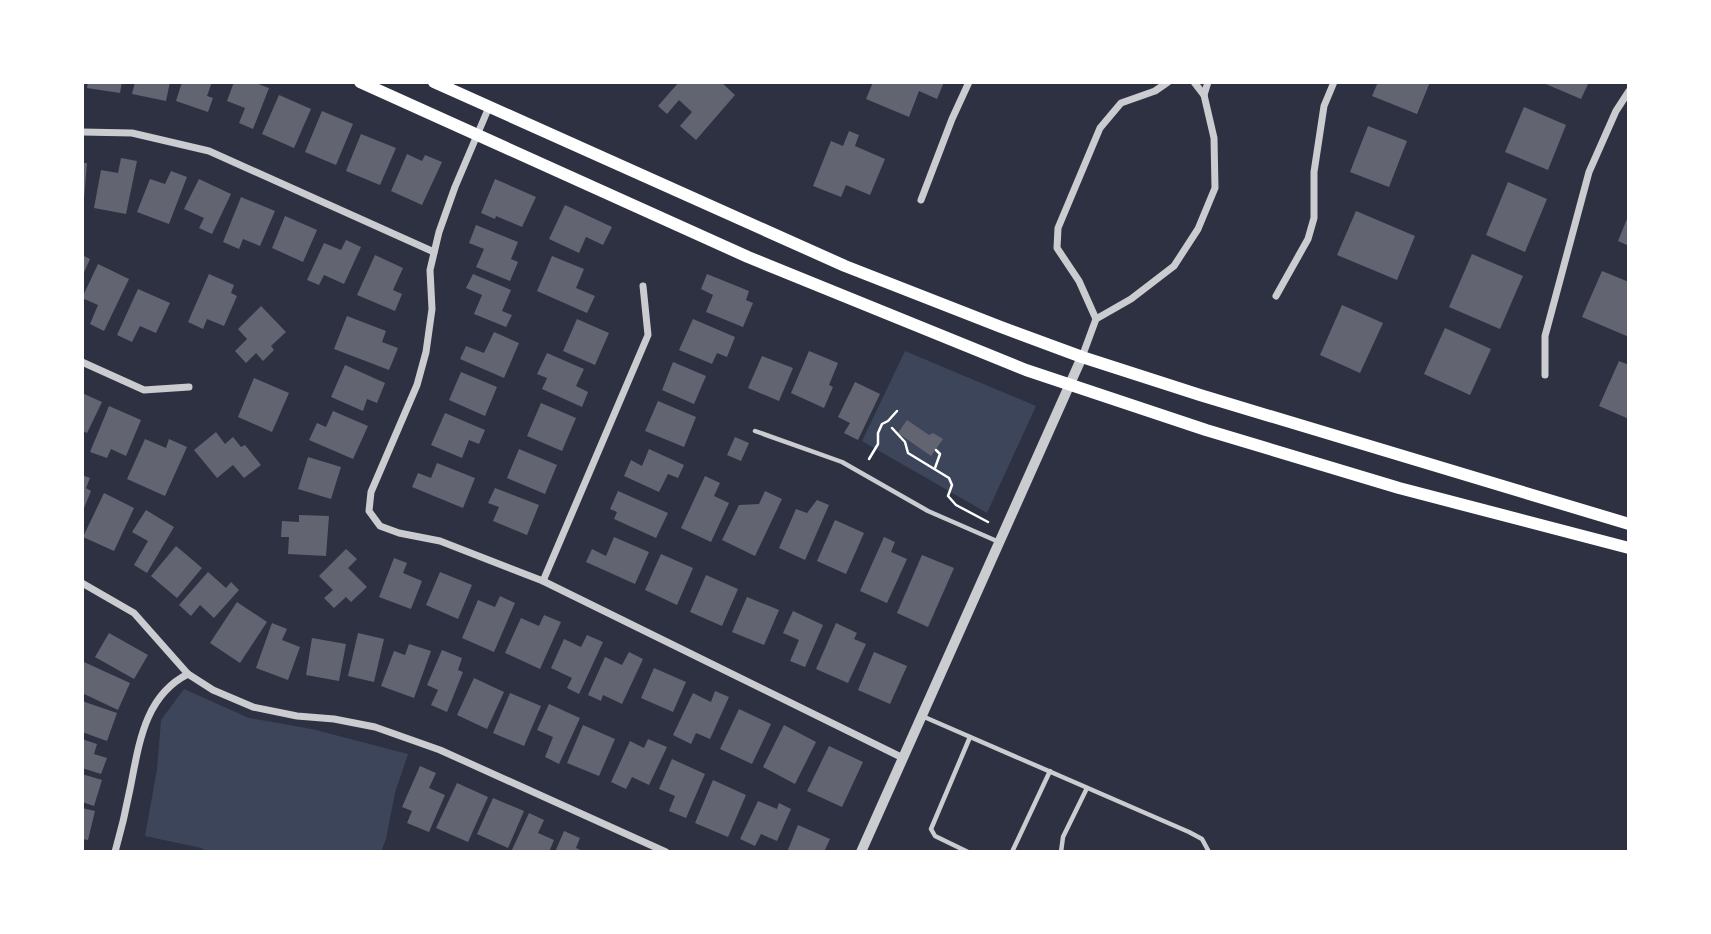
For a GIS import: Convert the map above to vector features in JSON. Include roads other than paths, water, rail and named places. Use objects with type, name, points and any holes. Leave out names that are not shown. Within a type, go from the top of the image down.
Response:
[{"type":"main road","points":[[360,82],[814,285],[1007,363],[1071,386],[1398,488],[1629,548]]},
{"type":"main road","points":[[434,82],[845,266],[1082,357],[1382,451],[1629,524]]},
{"type":"street","points":[[921,200],[951,119],[970,82]]},
{"type":"street","points":[[1096,319],[1079,281],[1056,248],[1058,228],[1100,128],[1121,103],[1155,91],[1168,82]]},
{"type":"street","points":[[1194,82],[1205,95]]},
{"type":"street","points":[[861,852],[1071,386],[1096,319],[1131,299],[1174,267],[1198,229],[1215,188],[1214,138],[1205,95],[1208,82]]},
{"type":"street","points":[[1276,296],[1308,239],[1314,218],[1314,172],[1324,106],[1334,82]]},
{"type":"street","points":[[1545,375],[1545,336],[1588,172],[1616,111],[1629,91]]},
{"type":"street","points":[[489,107],[451,198],[430,271],[432,309],[426,352],[417,385],[372,492],[369,511],[380,527],[440,541],[543,581],[903,758]]},
{"type":"street","points":[[82,132],[132,133],[209,151],[435,253]]},
{"type":"street","points":[[543,581],[648,335],[643,286]]},
{"type":"street","points":[[82,362],[144,390],[189,387]]},
{"type":"street","points":[[82,583],[134,613],[188,674],[213,690],[253,707],[375,727],[440,750],[666,852]]},
{"type":"street","points":[[115,852],[142,729],[155,703],[174,681],[188,674]]},
{"type":"lane","points":[[755,431],[842,461],[928,511],[1000,542]]},
{"type":"lane","points":[[922,716],[1189,832],[1202,839],[1209,852]]},
{"type":"lane","points":[[968,852],[935,836],[931,829],[970,737]]},
{"type":"lane","points":[[1012,852],[1050,771]]},
{"type":"lane","points":[[1061,852],[1063,837],[1087,788]]}]
